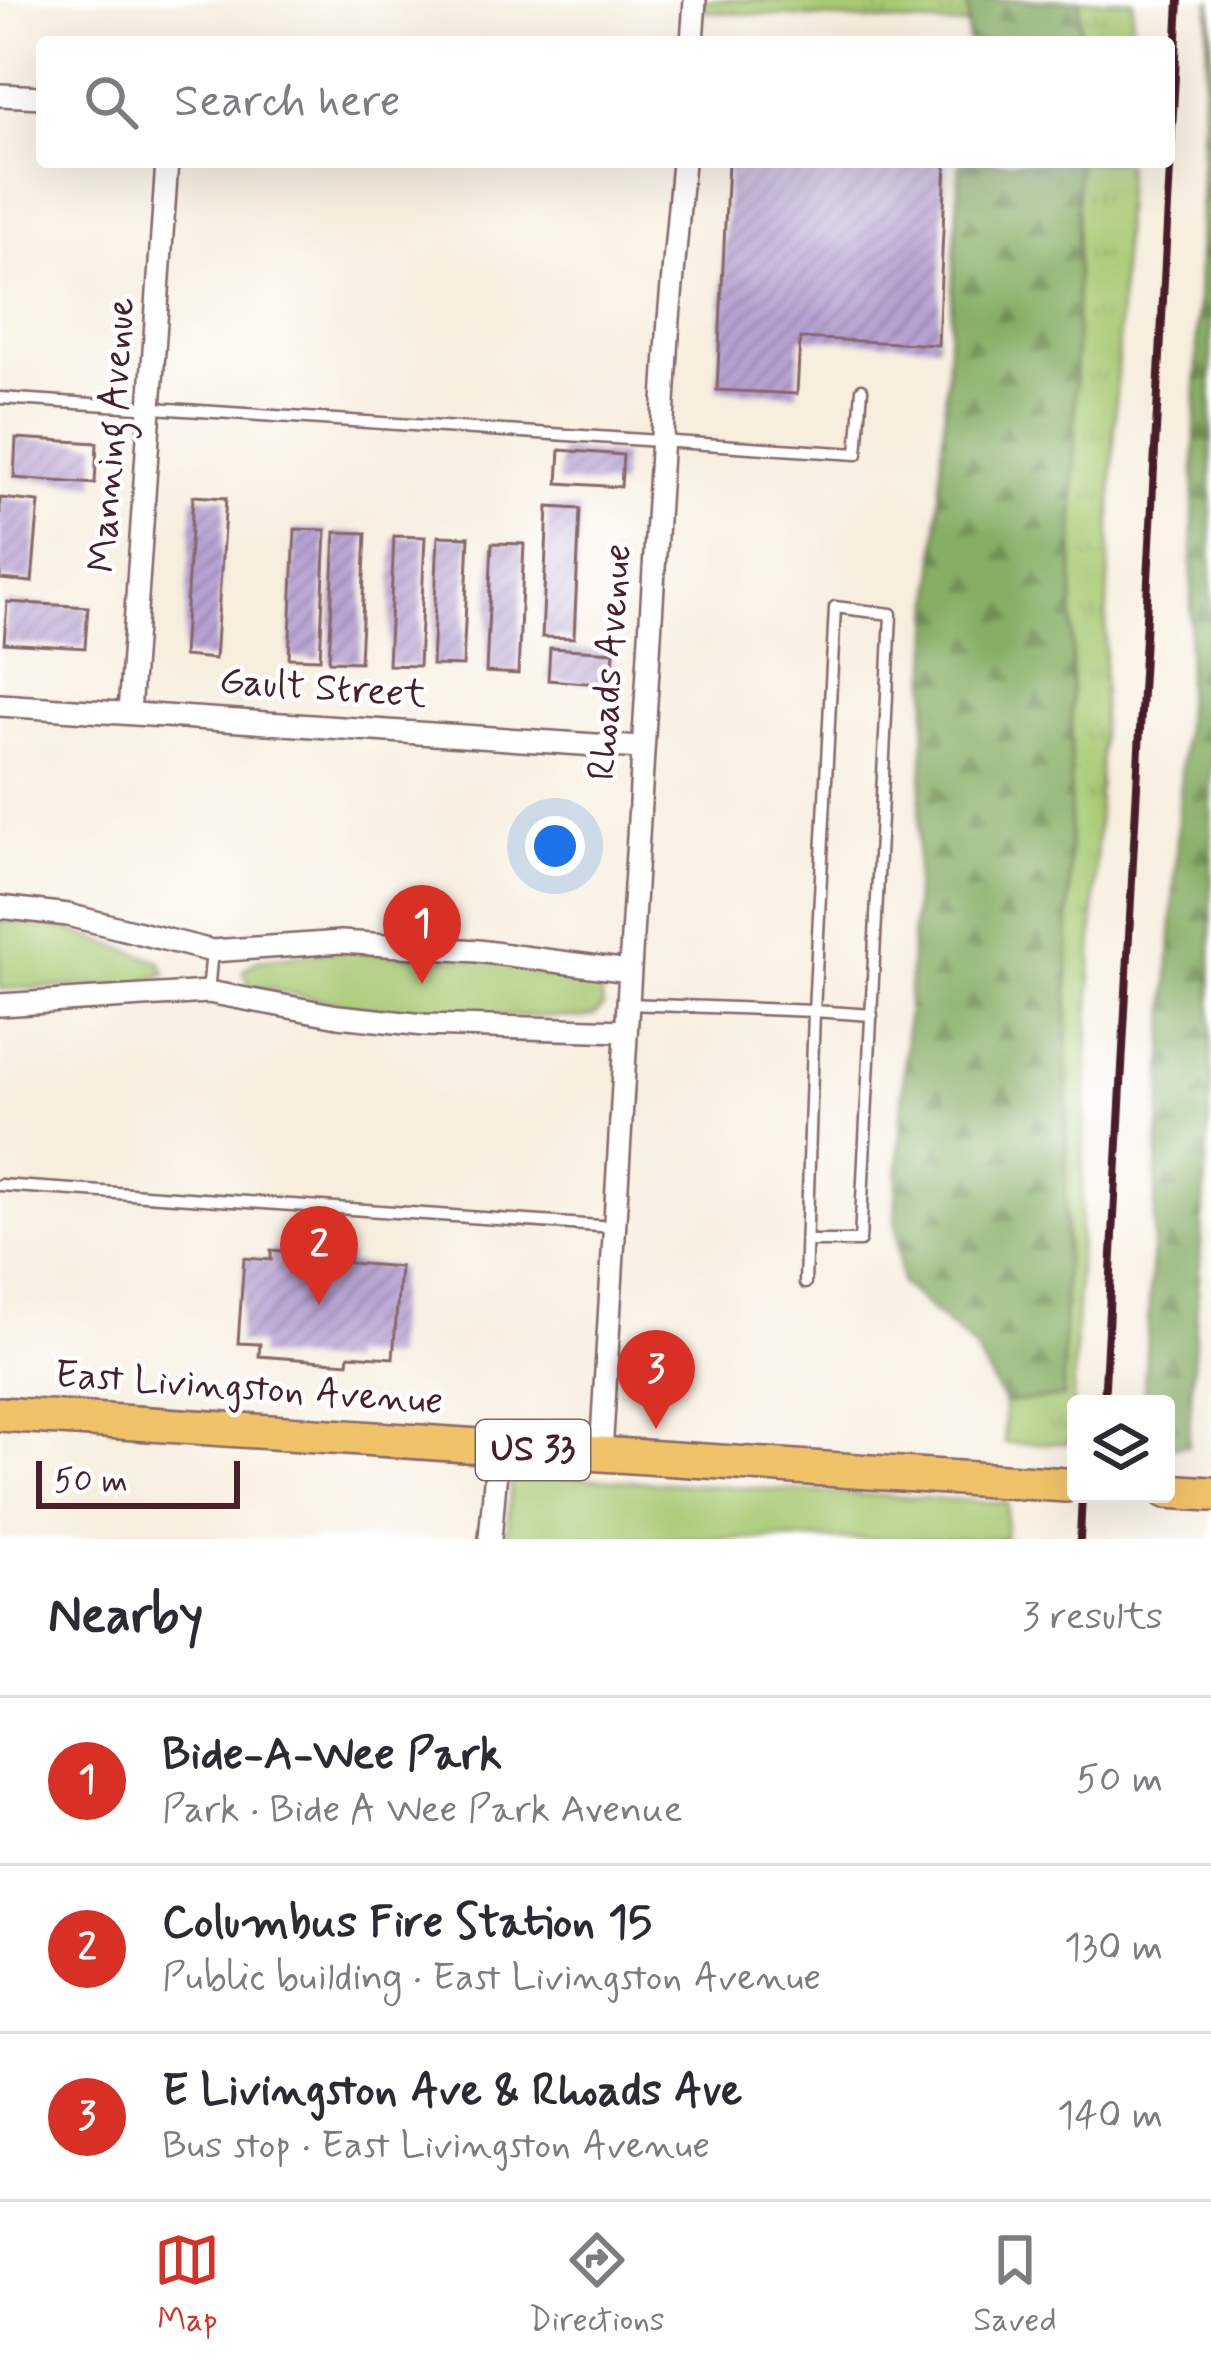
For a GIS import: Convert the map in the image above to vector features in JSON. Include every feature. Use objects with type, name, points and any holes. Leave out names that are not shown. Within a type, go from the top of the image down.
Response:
[{"type":"main road","name":"East Livingston Avenue","points":[[0,1414],[1066,1485]]},
{"type":"main road","points":[[1175,1492],[1211,1494]]},
{"type":"street","points":[[692,36],[695,0]]},
{"type":"street","points":[[0,94],[36,97]]},
{"type":"street","name":"Manning Avenue","points":[[129,713],[167,168]]},
{"type":"street","name":"Rhoads Avenue","points":[[601,1454],[641,748],[683,168]]},
{"type":"street","name":"Gault Street","points":[[0,705],[641,748]]},
{"type":"street","points":[[0,907],[68,914],[212,951],[341,942],[478,951],[629,971]]},
{"type":"street","points":[[0,1005],[208,992],[338,1016],[424,1025],[625,1031]]},
{"type":"street","points":[[490,1539],[498,1448]]},
{"type":"lane","points":[[0,398],[857,454],[862,389]]},
{"type":"lane","points":[[805,1282],[806,1241],[814,1011],[835,607],[891,614],[860,1241],[806,1241]]},
{"type":"lane","points":[[208,992],[212,951]]},
{"type":"lane","points":[[627,1004],[872,1015]]},
{"type":"lane","points":[[0,1185],[614,1227]]},
{"type":"green space","points":[[701,0],[968,0],[969,26],[700,11]]},
{"type":"green space","points":[[968,0],[1080,0],[1080,36],[968,36]]},
{"type":"green space","points":[[1080,0],[1133,0],[1131,36],[1080,36]]},
{"type":"green space","points":[[1211,0],[1211,1089],[1188,1445],[1175,1446],[1175,1395],[1144,1395],[1191,609],[1203,92]]},
{"type":"green space","points":[[960,168],[1078,168],[1063,1397],[1004,1403],[974,1348],[901,1283],[895,1217]]},
{"type":"green space","points":[[1078,168],[1126,168],[1073,1395],[1067,1395],[1067,1443],[1005,1443],[1004,1403],[1063,1397]]},
{"type":"green space","points":[[0,920],[67,929],[159,961],[166,974],[133,985],[0,989]]},
{"type":"green space","points":[[341,950],[482,960],[577,976],[593,982],[603,1006],[595,1015],[583,1018],[362,1007],[250,986],[243,970],[258,960]]},
{"type":"green space","points":[[511,1474],[1007,1503],[1005,1539],[507,1539]]},
{"type":"building","points":[[728,168],[946,168],[938,345],[800,338],[797,394],[717,390]]},
{"type":"building","points":[[16,438],[97,443],[95,484],[14,478]]},
{"type":"building","points":[[560,450],[623,455],[621,487],[558,483]]},
{"type":"building","points":[[193,496],[226,498],[215,659],[183,656]]},
{"type":"building","points":[[0,498],[39,502],[32,582],[0,579]]},
{"type":"building","points":[[548,507],[580,509],[574,638],[542,637]]},
{"type":"building","points":[[295,529],[326,530],[320,659],[289,658]]},
{"type":"building","points":[[335,532],[366,533],[360,662],[329,661]]},
{"type":"building","points":[[394,536],[425,537],[419,666],[388,665]]},
{"type":"building","points":[[438,536],[469,537],[463,666],[432,665]]},
{"type":"building","points":[[492,543],[524,544],[518,674],[486,672]]},
{"type":"building","points":[[7,602],[88,607],[85,648],[4,643]]},
{"type":"building","points":[[550,648],[614,652],[611,685],[548,680]]},
{"type":"building","points":[[271,1250],[350,1256],[349,1263],[400,1267],[393,1358],[349,1355],[348,1363],[259,1356],[260,1344],[238,1343],[244,1258],[271,1260]]},
{"type":"railway","points":[[1175,75],[1179,0]]},
{"type":"railway","points":[[1104,1395],[1170,168]]},
{"type":"railway","points":[[1080,1539],[1082,1503]]},
{"type":"place","name":"Bide-A-Wee Park","points":[[422,984]]},
{"type":"place","name":"Columbus Fire Station 15","points":[[319,1305]]},
{"type":"place","name":"E Livingston Ave & Rhoads Ave","points":[[656,1429]]}]
